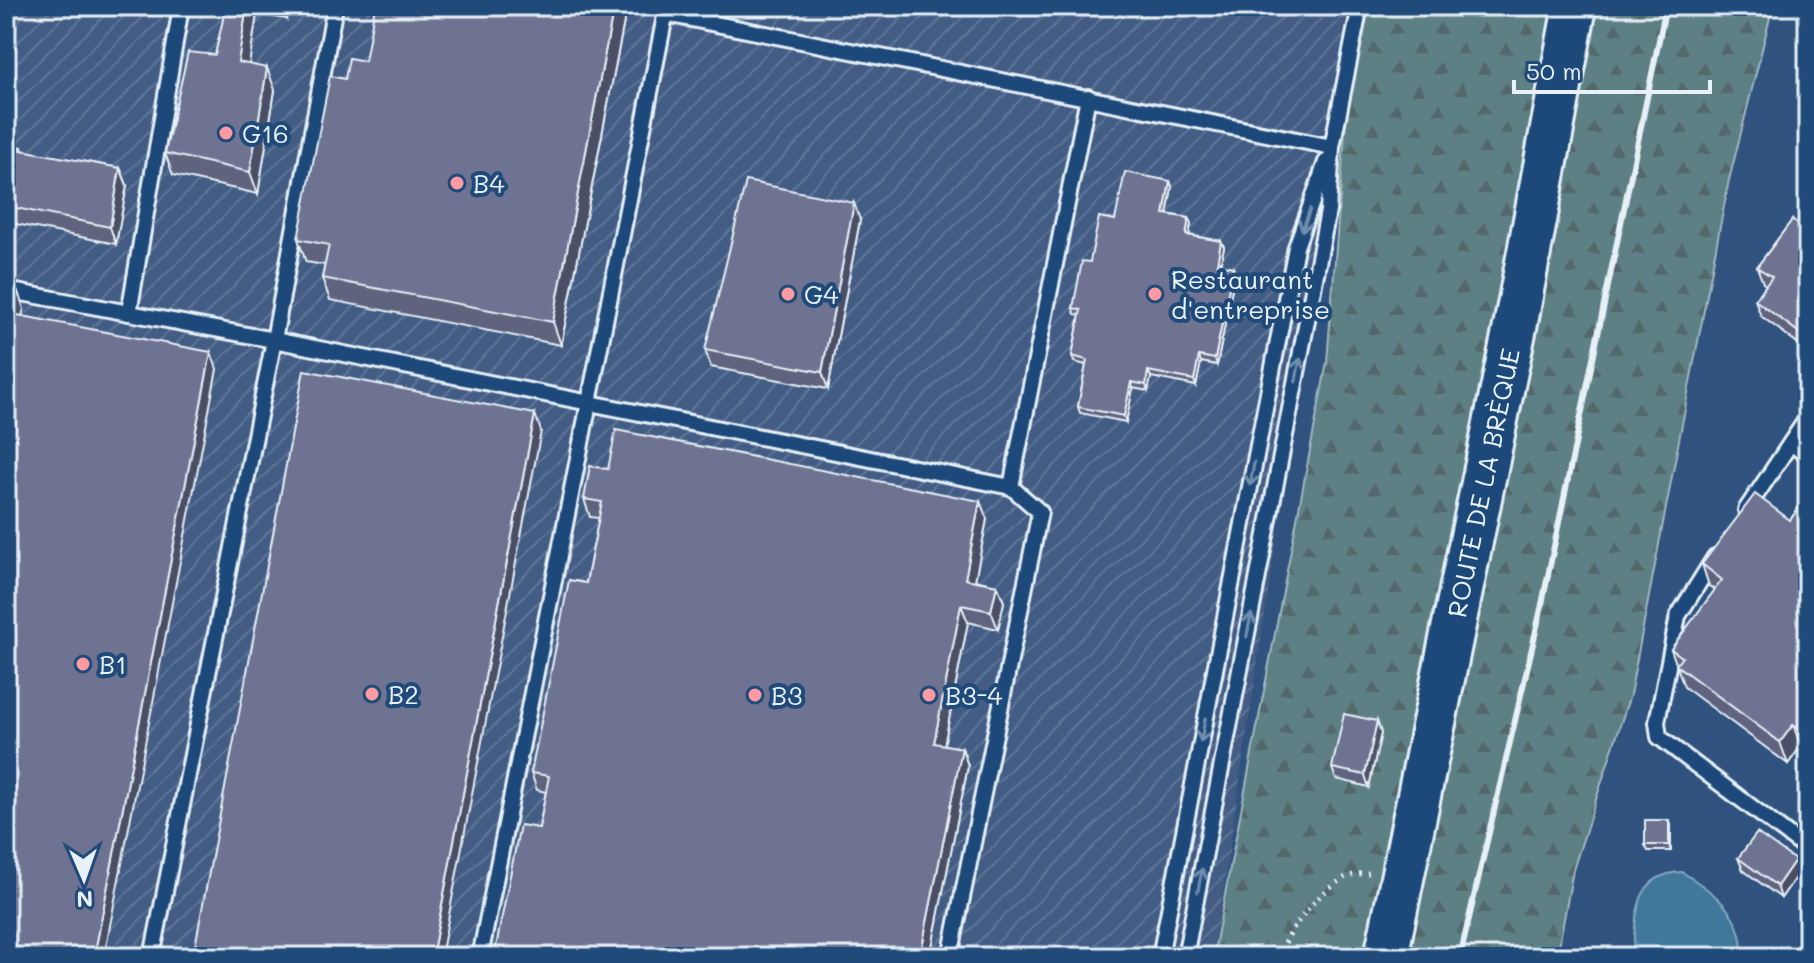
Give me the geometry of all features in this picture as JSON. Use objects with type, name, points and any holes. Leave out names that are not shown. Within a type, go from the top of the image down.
[{"type":"main road","name":"ROUTE DE LA BRÈQUE","points":[[1386,957],[1516,322],[1575,6]]},
{"type":"lane","points":[[152,957],[274,340],[335,6]]},
{"type":"lane","points":[[1185,957],[1328,211],[1332,147],[1360,6]]},
{"type":"lane","points":[[480,957],[666,10],[1332,147]]},
{"type":"lane","points":[[129,313],[180,13]]},
{"type":"lane","points":[[1011,487],[1088,97]]},
{"type":"lane","points":[[1160,957],[1296,247],[1332,147]]},
{"type":"lane","points":[[6,290],[274,340],[1011,487],[1040,512],[950,957]]},
{"type":"lane","points":[[1742,517],[1808,417]]},
{"type":"lane","points":[[1791,443],[1808,456]]},
{"type":"lane","points":[[1725,541],[1678,616],[1657,722],[1659,737],[1808,850]]},
{"type":"path","points":[[1278,957],[1290,932],[1306,911],[1328,891],[1346,877],[1383,871]]},
{"type":"shaded area","points":[[6,6],[1357,6],[1213,957],[6,957]]},
{"type":"shaded area","points":[[1682,872],[1713,894],[1730,912],[1742,948],[1734,957],[1632,957],[1637,913],[1646,889],[1666,875]]},
{"type":"green space","points":[[1359,6],[1773,6],[1729,180],[1630,695],[1573,870],[1557,957],[1213,957],[1327,362],[1353,30]]},
{"type":"building","name":"G16","points":[[226,6],[247,6],[238,62],[267,68],[250,172],[165,153],[188,52],[215,55]]},
{"type":"building","name":"B4","points":[[375,6],[614,6],[553,322],[322,278],[329,245],[298,239],[330,76],[345,79],[349,58],[365,61]]},
{"type":"building","points":[[6,144],[22,147],[21,150],[120,168],[110,227],[6,206]]},
{"type":"building","name":"Restaurant d'entreprise","points":[[1125,172],[1170,181],[1164,214],[1189,218],[1186,235],[1221,241],[1217,264],[1233,267],[1215,359],[1199,356],[1194,380],[1148,371],[1146,385],[1131,382],[1124,416],[1078,407],[1087,360],[1072,356],[1081,310],[1073,308],[1082,261],[1090,262],[1099,217],[1115,220]]},
{"type":"building","name":"G4","points":[[746,181],[854,203],[822,372],[705,350]]},
{"type":"building","points":[[1792,220],[1808,231],[1808,324],[1801,334],[1755,300],[1772,277],[1757,267]]},
{"type":"building","name":"B1","points":[[6,289],[18,292],[12,314],[211,352],[94,957],[6,957]]},
{"type":"building","name":"B2","points":[[304,370],[535,414],[432,957],[193,957]]},
{"type":"building","name":"B3","points":[[616,430],[980,501],[965,579],[997,585],[991,611],[961,605],[934,743],[962,748],[920,957],[494,957],[520,825],[539,828],[549,776],[531,773],[569,580],[586,583],[602,502],[584,499],[590,466],[608,469]]},
{"type":"building","points":[[1755,494],[1790,520],[1808,495],[1808,736],[1793,725],[1780,742],[1676,665],[1682,657],[1671,649],[1722,580],[1702,564]]},
{"type":"building","points":[[1344,714],[1377,721],[1365,775],[1332,768]]},
{"type":"building","points":[[1645,820],[1669,820],[1669,845],[1645,845]]},
{"type":"building","points":[[1757,833],[1795,860],[1777,886],[1738,858]]},
{"type":"railway","points":[[1460,957],[1541,609],[1666,6]]},
{"type":"place","name":"G16","points":[[226,133]]},
{"type":"place","name":"B4","points":[[457,183]]},
{"type":"place","name":"G4","points":[[788,294]]},
{"type":"place","name":"Restaurant d'entreprise","points":[[1155,294]]},
{"type":"place","name":"B1","points":[[83,664]]},
{"type":"place","name":"B2","points":[[372,694]]},
{"type":"place","name":"B3","points":[[755,695]]},
{"type":"place","name":"B3-4","points":[[929,695]]}]
